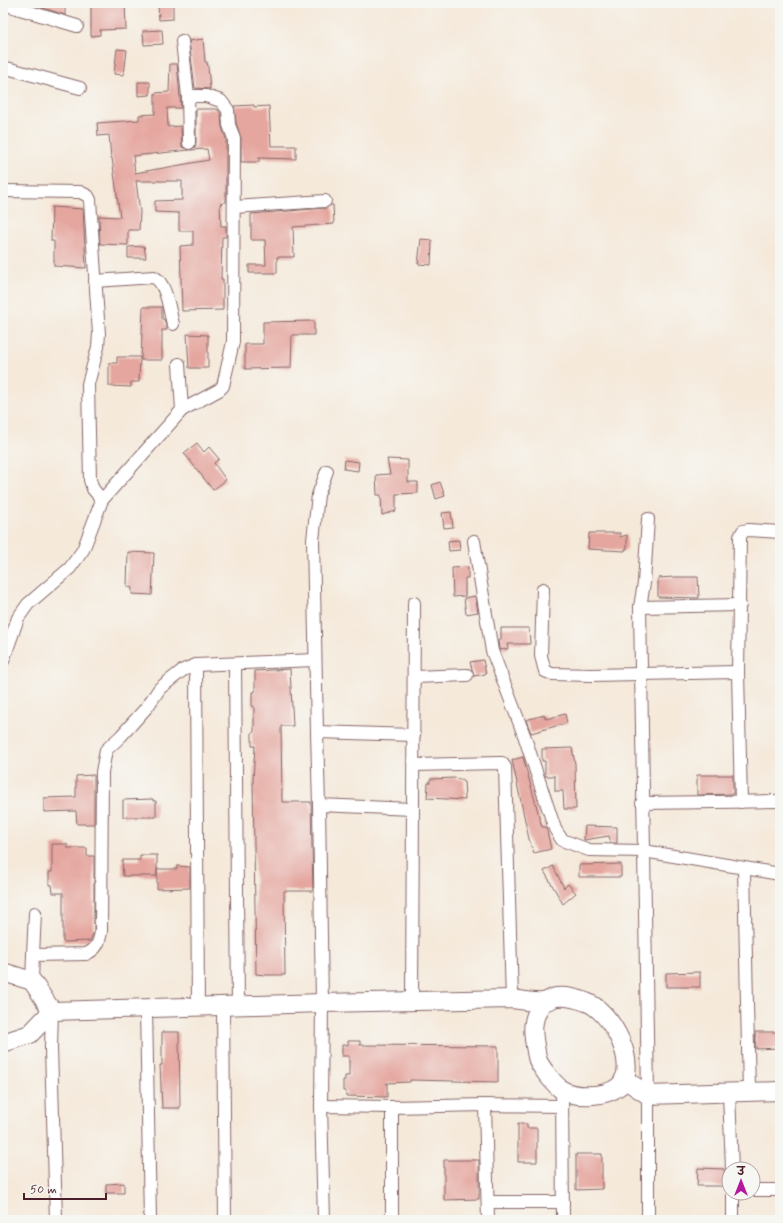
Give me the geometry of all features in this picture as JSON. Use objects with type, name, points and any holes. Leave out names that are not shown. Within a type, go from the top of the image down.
[{"type":"street","points":[[3,4],[77,26]]},
{"type":"street","points":[[182,41],[188,96],[189,142]]},
{"type":"street","points":[[3,67],[80,88]]},
{"type":"street","points":[[3,661],[18,618],[28,604],[70,568],[83,550],[102,500],[182,410],[219,390],[225,380],[233,342],[234,138],[229,125],[228,110],[222,101],[217,98],[188,96]]},
{"type":"street","points":[[3,191],[80,192],[88,196],[90,200],[94,281],[99,334],[97,353],[88,384],[90,480],[93,489],[102,500]]},
{"type":"street","points":[[234,207],[325,201]]},
{"type":"street","points":[[94,281],[154,277],[158,279],[162,284],[173,324]]},
{"type":"street","points":[[179,364],[182,410]]},
{"type":"street","points":[[324,1220],[321,1106],[322,1003],[319,805],[313,540],[318,495],[327,471]]},
{"type":"street","points":[[648,519],[644,582],[640,607],[642,803],[648,1095],[648,1220]]},
{"type":"street","points":[[741,802],[738,672],[742,533],[748,530],[780,532]]},
{"type":"street","points":[[474,541],[492,651],[524,735],[555,829],[562,840],[589,850],[644,851],[780,874]]},
{"type":"street","points":[[543,589],[541,656],[544,671],[552,674],[591,675],[738,672]]},
{"type":"street","points":[[412,1002],[414,603]]},
{"type":"street","points":[[640,607],[740,605]]},
{"type":"street","points":[[33,955],[86,954],[93,951],[99,944],[101,932],[102,772],[106,750],[121,736],[164,684],[183,670],[196,665],[316,660]]},
{"type":"street","points":[[225,1220],[235,664]]},
{"type":"street","points":[[196,665],[198,1007]]},
{"type":"street","points":[[414,677],[467,675]]},
{"type":"street","points":[[317,732],[414,735]]},
{"type":"street","points":[[414,765],[502,763],[505,768],[512,999]]},
{"type":"street","points":[[642,803],[780,801]]},
{"type":"street","points":[[319,805],[412,809]]},
{"type":"street","points":[[744,868],[749,1092]]},
{"type":"street","points":[[35,913],[32,981],[52,1011],[51,1048],[56,1220]]},
{"type":"street","points":[[3,972],[32,981]]},
{"type":"street","points":[[3,1043],[30,1034],[52,1011],[512,999],[543,1002],[557,997],[572,998],[588,1002],[601,1010],[611,1021],[620,1037],[626,1067],[624,1079],[618,1087],[601,1094],[588,1096],[485,1105],[392,1107],[321,1106]]},
{"type":"street","points":[[543,1002],[535,1012],[533,1034],[538,1060],[562,1098],[563,1220]]},
{"type":"street","points":[[146,1009],[150,1220]]},
{"type":"street","points":[[624,1079],[648,1095],[780,1091]]},
{"type":"street","points":[[729,1093],[732,1161]]},
{"type":"street","points":[[485,1105],[488,1220]]},
{"type":"street","points":[[392,1107],[392,1220]]},
{"type":"street","points":[[761,1190],[780,1190]]},
{"type":"street","points":[[733,1201],[733,1220]]},
{"type":"street","points":[[488,1202],[563,1202]]},
{"type":"building","points":[[41,3],[65,3],[65,15],[40,7]]},
{"type":"building","points":[[91,3],[125,3],[126,29],[100,30],[100,35],[91,36]]},
{"type":"building","points":[[173,4],[173,19],[159,20],[158,5]]},
{"type":"building","points":[[162,30],[163,44],[144,45],[143,31]]},
{"type":"building","points":[[203,39],[205,62],[207,62],[208,67],[210,89],[195,88],[189,41]]},
{"type":"building","points":[[117,49],[127,50],[124,75],[114,74]]},
{"type":"building","points":[[170,64],[177,64],[181,108],[167,108],[168,127],[181,126],[182,147],[189,150],[133,156],[135,173],[209,160],[207,149],[190,150],[195,147],[196,143],[196,109],[217,109],[221,114],[222,127],[226,139],[226,202],[220,204],[221,226],[226,226],[226,237],[222,237],[221,279],[223,279],[223,310],[182,311],[180,246],[193,245],[193,231],[179,231],[179,213],[155,212],[155,201],[182,200],[182,181],[136,181],[140,212],[139,230],[128,230],[128,245],[100,244],[99,216],[120,217],[109,135],[98,136],[97,123],[139,120],[139,115],[155,114],[155,93],[169,92]]},
{"type":"building","points":[[138,82],[150,82],[150,95],[138,96]]},
{"type":"building","points":[[254,105],[254,107],[269,106],[271,146],[296,146],[296,159],[259,158],[259,162],[241,162],[241,138],[236,123],[234,106]]},
{"type":"building","points":[[333,205],[334,224],[293,227],[294,257],[277,257],[277,273],[249,273],[249,265],[266,265],[265,240],[251,240],[251,214],[325,208]]},
{"type":"building","points":[[52,207],[83,209],[86,268],[54,266],[54,241],[51,241]]},
{"type":"building","points":[[421,239],[432,240],[431,265],[418,264]]},
{"type":"building","points":[[144,246],[146,258],[128,258],[128,247]]},
{"type":"building","points":[[143,307],[162,307],[162,319],[164,319],[167,330],[162,330],[162,360],[141,360]]},
{"type":"building","points":[[314,321],[314,335],[292,335],[291,368],[245,369],[245,344],[263,344],[263,322]]},
{"type":"building","points":[[187,334],[208,335],[208,368],[189,368]]},
{"type":"building","points":[[117,357],[140,357],[139,382],[131,382],[131,387],[109,386],[109,363],[117,363]]},
{"type":"building","points":[[197,443],[204,452],[209,447],[219,459],[214,463],[226,480],[213,490],[184,453]]},
{"type":"building","points":[[387,459],[408,460],[408,482],[418,482],[418,493],[396,494],[396,511],[382,515],[381,495],[377,495],[376,475],[390,474]]},
{"type":"building","points":[[345,460],[359,462],[358,471],[344,469]]},
{"type":"building","points":[[440,482],[445,496],[436,499],[432,485]]},
{"type":"building","points":[[451,512],[453,527],[444,528],[442,513]]},
{"type":"building","points":[[589,533],[620,533],[620,537],[627,535],[627,549],[625,549],[625,551],[588,549]]},
{"type":"building","points":[[459,540],[460,550],[449,551],[448,541]]},
{"type":"building","points":[[128,552],[154,553],[152,595],[132,594],[132,588],[127,587]]},
{"type":"building","points":[[468,567],[468,578],[465,578],[465,596],[453,597],[452,568]]},
{"type":"building","points":[[698,577],[699,598],[658,597],[658,578]]},
{"type":"building","points":[[475,596],[478,612],[466,614],[464,598]]},
{"type":"building","points":[[501,628],[529,628],[530,644],[507,644],[508,649],[499,650],[498,640],[501,640]]},
{"type":"building","points":[[483,660],[486,674],[474,676],[470,662]]},
{"type":"building","points":[[290,669],[293,726],[281,726],[282,802],[311,802],[313,891],[284,891],[285,975],[266,975],[256,974],[253,780],[255,746],[252,746],[252,732],[254,732],[254,706],[252,707],[252,692],[255,692],[255,671]]},
{"type":"building","points":[[565,714],[567,723],[531,733],[526,720],[544,715],[546,719]]},
{"type":"building","points":[[572,748],[575,764],[576,809],[564,809],[563,791],[555,791],[555,776],[545,776],[545,761],[542,761],[542,749]]},
{"type":"building","points":[[523,757],[542,827],[546,827],[551,849],[534,853],[529,839],[512,760]]},
{"type":"building","points":[[94,775],[94,824],[77,824],[76,811],[44,812],[44,798],[76,797],[76,776]]},
{"type":"building","points":[[697,775],[733,775],[733,794],[697,795]]},
{"type":"building","points":[[455,778],[464,780],[465,800],[427,798],[428,783],[430,783],[430,779]]},
{"type":"building","points":[[153,799],[153,801],[156,801],[156,817],[123,817],[123,800]]},
{"type":"building","points":[[585,826],[617,827],[617,843],[611,843],[609,836],[584,840]]},
{"type":"building","points":[[52,844],[67,844],[67,848],[87,848],[87,856],[94,856],[94,931],[90,941],[63,942],[63,893],[53,893],[52,885],[49,885],[49,872],[52,872]]},
{"type":"building","points":[[140,855],[157,855],[157,876],[123,876],[122,860],[140,860]]},
{"type":"building","points":[[621,864],[621,877],[579,877],[579,865]]},
{"type":"building","points":[[177,866],[190,867],[190,888],[157,889],[157,869],[177,869]]},
{"type":"building","points":[[553,866],[564,888],[568,884],[576,893],[563,904],[544,871]]},
{"type":"building","points":[[700,972],[700,987],[666,987],[666,973]]},
{"type":"building","points":[[162,1032],[179,1032],[180,1108],[162,1108],[160,1065],[162,1065]]},
{"type":"building","points":[[755,1032],[780,1032],[780,1048],[756,1049]]},
{"type":"building","points":[[348,1041],[360,1041],[360,1045],[498,1046],[498,1082],[410,1080],[410,1082],[387,1083],[387,1097],[346,1096],[346,1091],[343,1091],[343,1080],[345,1080],[345,1076],[349,1076],[349,1056],[342,1056],[342,1045],[348,1045]]},
{"type":"building","points":[[518,1124],[527,1124],[527,1128],[537,1128],[537,1162],[518,1162]]},
{"type":"building","points":[[576,1154],[602,1154],[602,1189],[576,1190]]},
{"type":"building","points":[[444,1160],[479,1160],[479,1199],[444,1200]]},
{"type":"building","points":[[698,1168],[721,1169],[721,1186],[697,1186]]},
{"type":"building","points":[[124,1183],[124,1193],[106,1193],[106,1184]]}]
